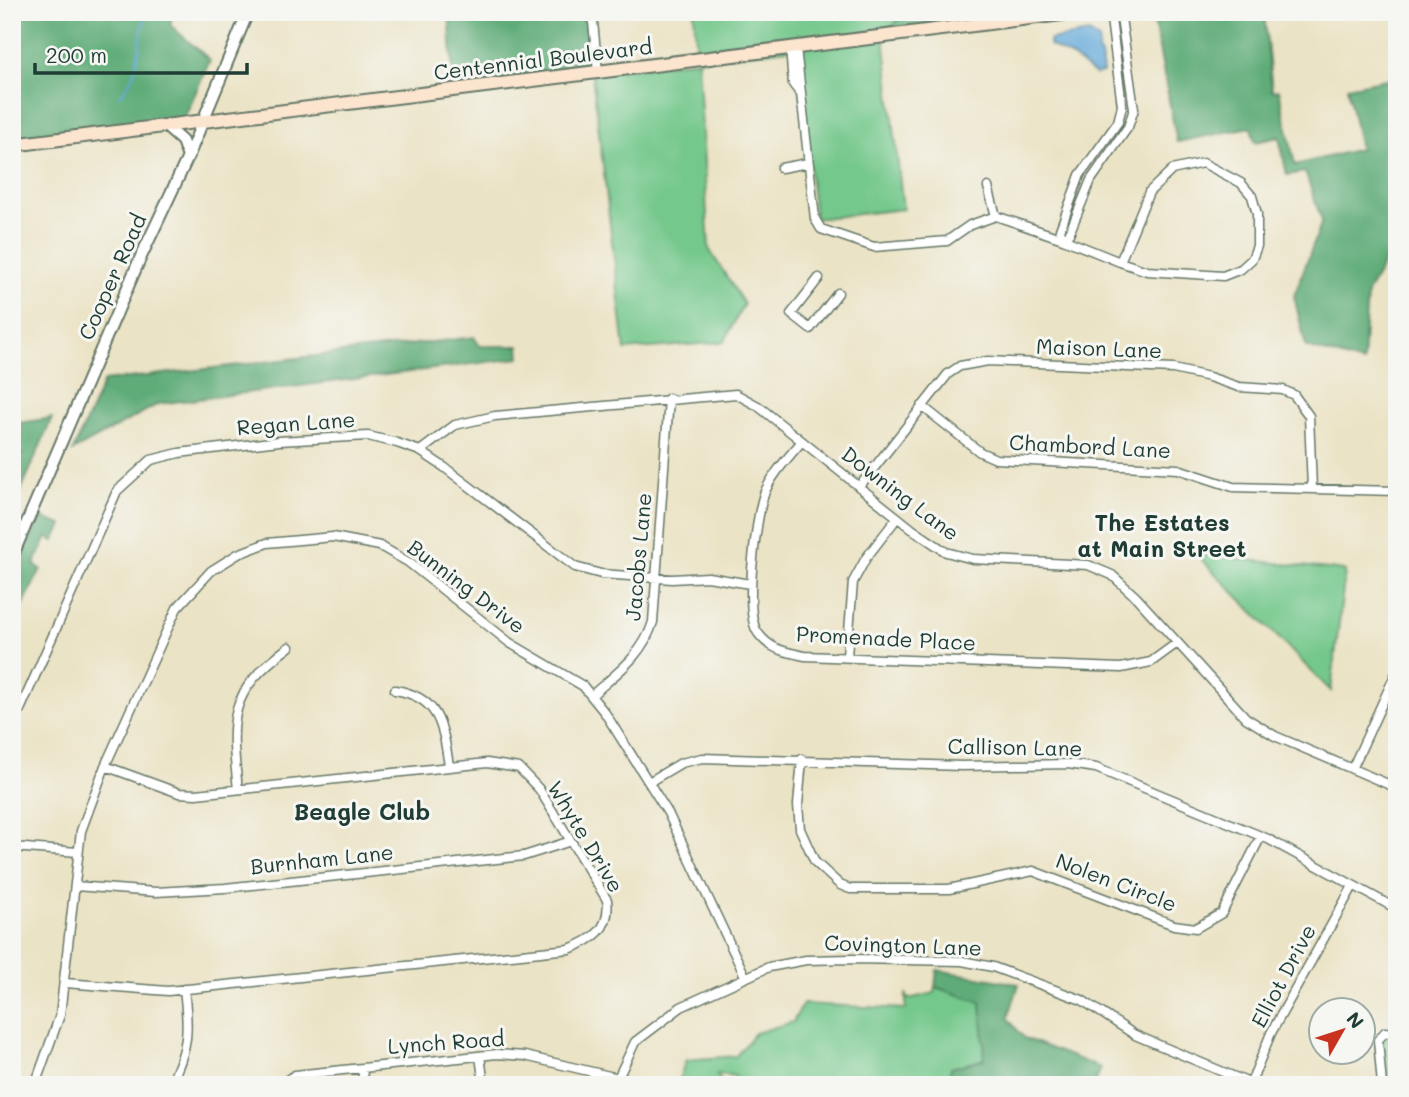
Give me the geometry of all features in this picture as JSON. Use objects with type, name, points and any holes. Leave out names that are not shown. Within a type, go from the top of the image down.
[{"type":"main road","name":"Centennial Boulevard","points":[[12,145],[1078,12]]},
{"type":"street","name":"Cooper Road","points":[[12,557],[139,261],[188,157],[248,12]]},
{"type":"street","points":[[592,12],[598,72]]},
{"type":"street","points":[[1063,239],[1060,230],[1080,175],[1118,122],[1122,106],[1111,19],[1116,12]]},
{"type":"street","points":[[793,48],[793,84],[801,95],[815,219],[821,229],[874,247],[947,242],[970,225],[996,216],[1120,261],[1171,275],[1223,276],[1241,269],[1252,259],[1257,246],[1257,214],[1252,196],[1241,183],[1203,163],[1172,170],[1149,191],[1120,261]]},
{"type":"street","points":[[165,126],[182,141],[188,157]]},
{"type":"street","points":[[781,168],[808,163]]},
{"type":"street","points":[[988,187],[996,216]]},
{"type":"street","points":[[819,278],[791,314],[810,329],[838,293]]},
{"type":"street","name":"Maison Lane","points":[[859,487],[948,374],[974,362],[1173,369],[1239,387],[1283,390],[1294,396],[1309,416],[1312,488]]},
{"type":"street","name":"Downing Lane","points":[[420,451],[464,422],[669,398],[736,394],[758,407],[897,518],[957,557],[1088,565],[1100,569],[1123,583],[1246,718],[1275,736],[1397,788]]},
{"type":"street","name":"Jacobs Lane","points":[[592,695],[632,660],[648,637],[656,578],[669,398]]},
{"type":"street","name":"Chambord Lane","points":[[922,406],[980,452],[996,459],[1178,468],[1233,487],[1397,491]]},
{"type":"street","name":"Regan Lane","points":[[12,729],[117,491],[152,460],[179,453],[279,441],[368,436],[420,451],[575,567],[601,574],[656,578],[708,577],[751,584]]},
{"type":"street","name":"Promenade Place","points":[[802,441],[765,494],[751,584],[752,622],[757,632],[773,648],[805,656],[1121,668],[1141,666],[1177,643]]},
{"type":"street","points":[[847,656],[853,582],[866,558],[897,518]]},
{"type":"street","points":[[12,524],[25,529]]},
{"type":"street","name":"Bunning Drive","points":[[35,1085],[60,1015],[78,852],[89,803],[177,608],[211,571],[238,554],[267,543],[333,537],[380,546],[408,562],[510,643],[574,680],[592,695],[649,782],[709,895],[745,976]]},
{"type":"street","points":[[238,789],[233,728],[240,700],[255,674],[289,647]]},
{"type":"street","points":[[1352,769],[1396,676]]},
{"type":"street","points":[[395,690],[419,697],[434,711],[444,733],[449,766]]},
{"type":"street","name":"Callison Lane","points":[[649,782],[681,764],[702,758],[962,766],[1068,764],[1096,768],[1261,836],[1397,909]]},
{"type":"street","name":"Nolen Circle","points":[[802,759],[798,817],[805,842],[816,862],[831,880],[850,889],[949,889],[1034,871],[1174,925],[1196,928],[1211,922],[1222,913],[1261,836]]},
{"type":"street","name":"Whyte Drive","points":[[65,983],[184,989],[569,949],[589,942],[605,923],[607,900],[539,789],[519,768],[501,763],[449,766],[179,793],[105,766]]},
{"type":"street","name":"Burnham Lane","points":[[75,886],[156,892],[214,889],[524,856],[571,841]]},
{"type":"street","points":[[12,847],[78,852]]},
{"type":"street","name":"Elliot Drive","points":[[1252,1084],[1271,1033],[1353,886]]},
{"type":"street","name":"Covington Lane","points":[[618,1081],[629,1051],[644,1033],[681,1007],[745,976],[769,967],[806,960],[974,963],[1027,978],[1082,1000],[1135,1035],[1252,1084]]},
{"type":"street","points":[[170,1085],[187,1046],[189,1029],[184,989]]},
{"type":"street","points":[[1382,1085],[1378,1040],[1385,1032],[1397,1034]]},
{"type":"street","points":[[480,1056],[484,1085]]},
{"type":"street","name":"Lynch Road","points":[[279,1085],[295,1075],[480,1056],[525,1056],[618,1081]]},
{"type":"street","points":[[362,1068],[364,1085]]},
{"type":"green space","points":[[12,12],[173,12],[170,25],[210,60],[182,123],[12,145]]},
{"type":"green space","points":[[449,12],[586,12],[592,73],[454,90]]},
{"type":"green space","points":[[694,12],[905,12],[884,37],[903,209],[815,219],[796,48],[698,60],[709,249],[744,304],[724,342],[625,350],[592,73],[697,60]]},
{"type":"green space","points":[[905,12],[995,12],[994,23],[884,37]]},
{"type":"green space","points":[[1152,12],[1264,12],[1272,91],[1279,90],[1295,165],[1360,149],[1347,87],[1397,77],[1397,239],[1367,293],[1363,363],[1306,347],[1294,296],[1322,221],[1305,172],[1287,175],[1279,137],[1255,142],[1251,127],[1177,142]]},
{"type":"green space","points":[[474,337],[480,346],[519,346],[520,358],[158,404],[73,451],[104,381]]},
{"type":"green space","points":[[52,418],[14,507],[12,491],[22,454],[12,454],[12,424]]},
{"type":"green space","points":[[40,517],[62,525],[54,541],[47,537],[34,565],[41,569],[12,627],[12,579]]},
{"type":"green space","points":[[1196,554],[1345,571],[1331,691]]},
{"type":"green space","points":[[937,970],[1019,984],[1008,1018],[1024,1038],[1101,1068],[1094,1085],[948,1085],[951,1068],[985,1059],[981,1002],[935,987]]},
{"type":"green space","points":[[935,987],[981,1001],[985,1059],[951,1068],[948,1085],[740,1085],[734,1076],[717,1074],[723,1085],[677,1085],[686,1060],[736,1056],[755,1033],[793,1022],[803,1004],[906,1009],[906,993],[908,999],[935,993]]},
{"type":"green space","points":[[1397,1034],[1397,1085],[1382,1085],[1379,1037]]},
{"type":"water","points":[[1089,33],[1099,40],[1098,52],[1101,55],[1103,73],[1095,75],[1074,58],[1049,45],[1049,40]]},
{"type":"waterway","points":[[120,96],[136,65],[146,12]]},
{"type":"district","name":"The Estates at Main Street","points":[[1162,536]]},
{"type":"district","name":"Beagle Club","points":[[362,812]]}]
